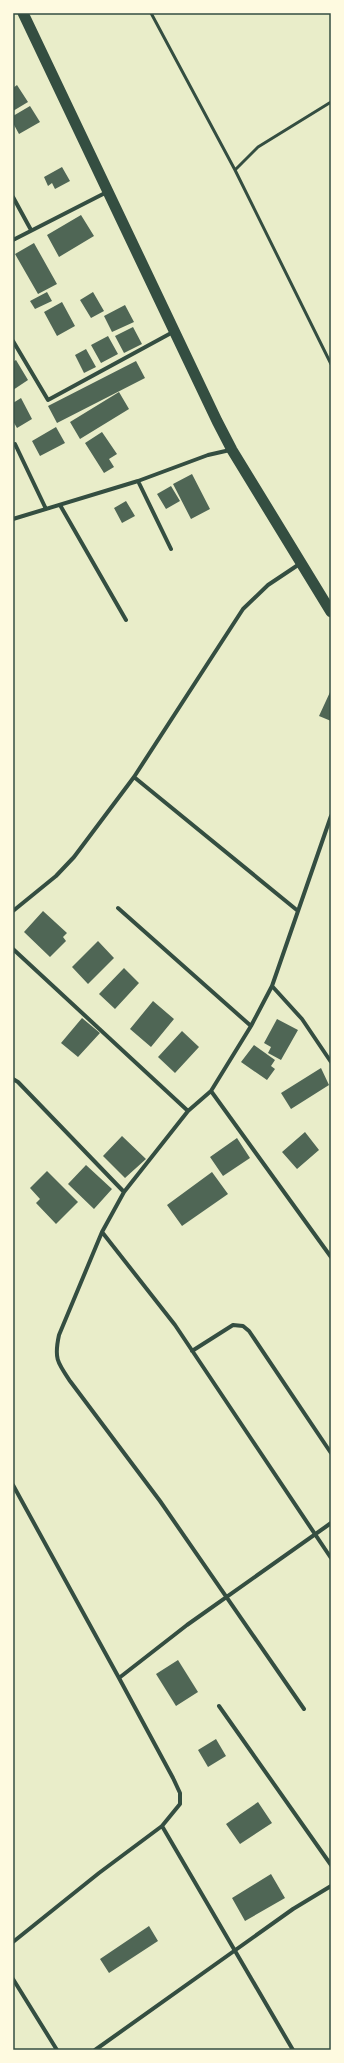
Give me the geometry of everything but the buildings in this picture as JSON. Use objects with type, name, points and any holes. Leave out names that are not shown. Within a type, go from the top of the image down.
[{"type":"highway","points":[[23,13],[109,191],[173,332],[232,450],[331,612]]},
{"type":"street","points":[[13,240],[109,191]]},
{"type":"street","points":[[13,197],[31,230]]},
{"type":"street","points":[[13,341],[48,400],[173,332]]},
{"type":"street","points":[[15,444],[46,509]]},
{"type":"street","points":[[14,519],[138,481],[208,455],[232,450]]},
{"type":"street","points":[[138,481],[171,549]]},
{"type":"street","points":[[60,505],[126,620]]},
{"type":"street","points":[[13,911],[56,876],[74,857],[134,777],[243,609],[268,585],[302,563]]},
{"type":"street","points":[[134,777],[298,911]]},
{"type":"street","points":[[304,1709],[160,1501],[60,1366],[55,1352],[59,1335],[102,1232],[124,1192],[188,1111],[211,1091],[251,1026],[272,986],[331,816]]},
{"type":"street","points":[[118,908],[251,1026]]},
{"type":"street","points":[[13,949],[188,1111]]},
{"type":"street","points":[[272,986],[302,1019],[331,1062]]},
{"type":"street","points":[[13,1079],[18,1082],[124,1192]]},
{"type":"street","points":[[211,1091],[331,1257]]},
{"type":"street","points":[[102,1232],[175,1325],[331,1558]]},
{"type":"street","points":[[192,1351],[233,1325],[243,1326],[249,1331],[331,1453]]},
{"type":"street","points":[[13,1485],[180,1793],[180,1804],[162,1826],[99,1873],[13,1942]]},
{"type":"street","points":[[119,1678],[186,1625],[227,1598],[315,1533],[331,1523]]},
{"type":"street","points":[[219,1706],[331,1865]]},
{"type":"street","points":[[162,1826],[214,1918],[235,1950],[293,2050]]},
{"type":"street","points":[[95,2050],[293,1909],[331,1886]]},
{"type":"street","points":[[13,1979],[57,2050]]},
{"type":"lane","points":[[151,13],[235,170],[331,364]]},
{"type":"lane","points":[[235,170],[258,147],[331,102]]}]
